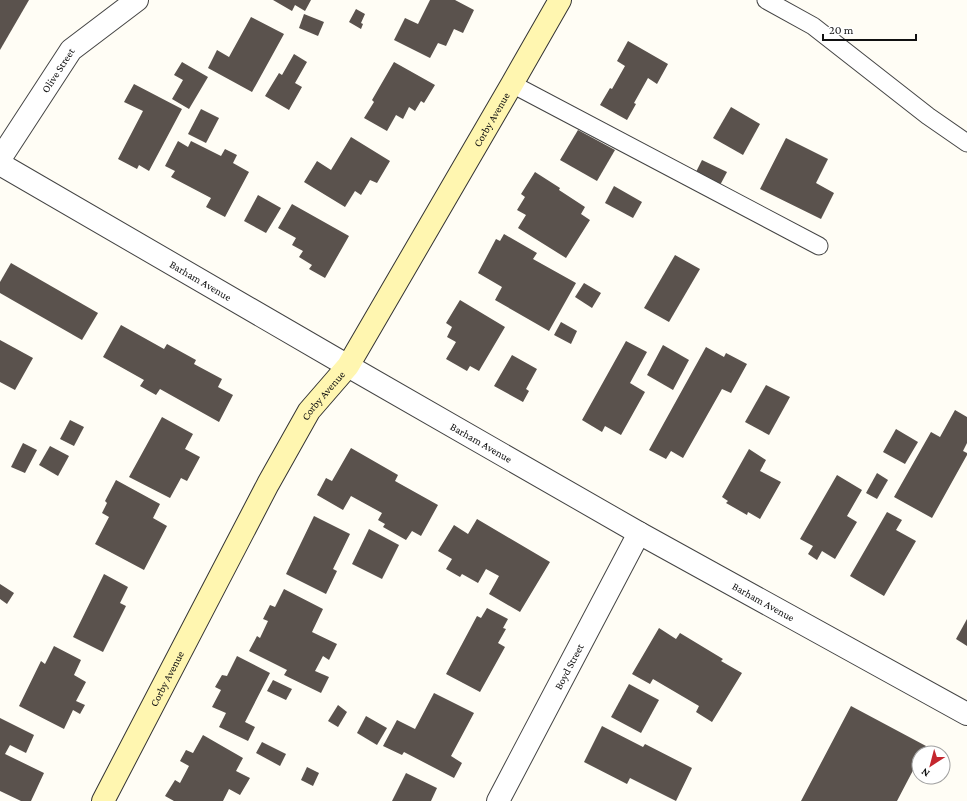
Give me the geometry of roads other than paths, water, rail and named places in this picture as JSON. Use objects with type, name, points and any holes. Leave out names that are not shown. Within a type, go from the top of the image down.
[{"type":"street","name":"Olive Street","points":[[0,159],[71,50],[137,0]]},
{"type":"street","name":"Corby Avenue","points":[[103,801],[268,484],[301,424],[309,411],[348,366],[560,0]]},
{"type":"street","name":"Barham Avenue","points":[[0,164],[348,366],[639,532],[967,714]]},
{"type":"street","name":"Boyd Street","points":[[498,801],[639,532]]},
{"type":"lane","points":[[766,0],[813,26],[928,116],[967,142]]},
{"type":"lane","points":[[512,84],[819,246]]}]
